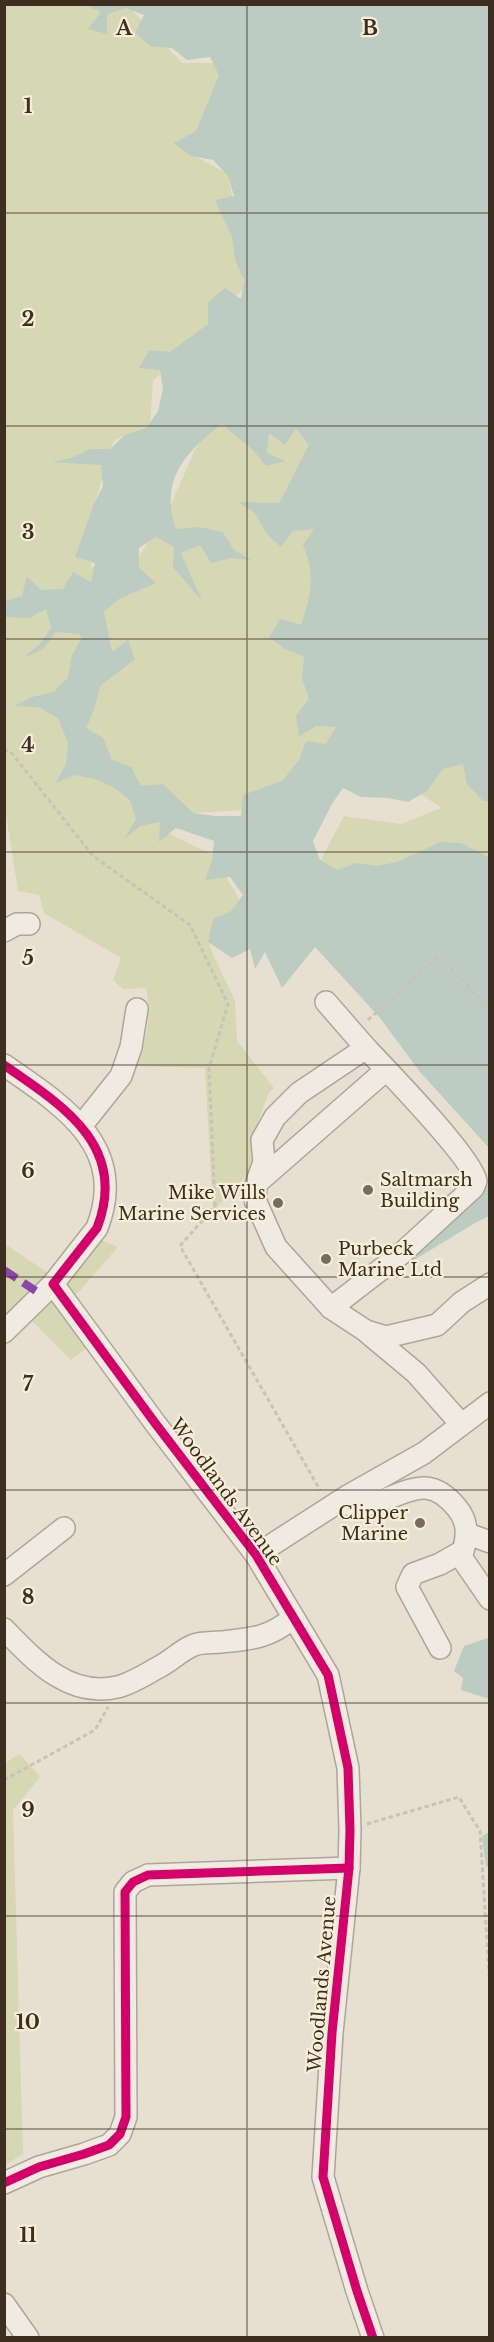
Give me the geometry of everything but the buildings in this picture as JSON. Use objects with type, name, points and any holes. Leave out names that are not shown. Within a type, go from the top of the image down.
[{"type":"street","points":[[4,931],[17,924],[29,924]]},
{"type":"street","points":[[326,1002],[473,1170],[476,1181],[473,1188],[400,1254],[331,1308]]},
{"type":"street","points":[[82,1125],[121,1076],[131,1047],[137,1009]]},
{"type":"street","points":[[366,1048],[299,1093],[275,1117],[261,1140],[264,1162],[256,1184],[255,1200],[276,1247],[331,1308],[366,1331],[417,1373],[461,1424]]},
{"type":"street","points":[[4,1065],[62,1105],[82,1125],[101,1158],[104,1181],[101,1218],[97,1228],[53,1284],[4,1332]]},
{"type":"street","points":[[256,1184],[386,1070]]},
{"type":"street","name":"Woodlands Avenue","points":[[53,1284],[256,1555],[328,1675],[348,1768],[350,1868],[332,2033],[323,2177],[372,2337]]},
{"type":"street","points":[[366,1331],[386,1337],[437,1325],[462,1302],[489,1284]]},
{"type":"street","points":[[256,1555],[334,1505],[424,1453],[489,1403]]},
{"type":"street","points":[[334,1505],[363,1505],[413,1488],[429,1487],[447,1496],[461,1513],[468,1534],[464,1551],[440,1564],[413,1574],[407,1587],[440,1648]]},
{"type":"street","points":[[4,1575],[64,1528]]},
{"type":"street","points":[[468,1534],[489,1542]]},
{"type":"street","points":[[459,1554],[489,1599]]},
{"type":"street","points":[[9,1642],[59,1678],[82,1687],[99,1689],[119,1687],[161,1666],[196,1644],[248,1640],[276,1632],[293,1618]]},
{"type":"street","points":[[4,2183],[39,2167],[110,2145],[123,2127],[126,2117],[125,1892],[133,1882],[148,1875],[350,1868]]},
{"type":"street","points":[[4,2304],[28,2337]]},
{"type":"path","points":[[4,750],[10,751],[93,856],[190,925],[228,1004],[209,1068],[214,1206],[180,1246],[334,1505]]},
{"type":"path","points":[[376,1012],[439,956],[489,1009]]},
{"type":"path","points":[[4,1780],[95,1731],[119,1687]]},
{"type":"path","points":[[350,1830],[459,1797],[480,1831],[489,1987]]},
{"type":"green space","points":[[5,5],[124,5],[130,8],[182,63],[223,63],[234,122],[189,153],[228,174],[238,228],[244,288],[153,381],[150,425],[114,440],[95,503],[91,567],[133,565],[165,518],[194,452],[237,379],[489,357],[489,867],[348,888],[317,867],[344,816],[401,824],[441,808],[404,782],[339,745],[243,810],[179,814],[165,832],[214,855],[248,915],[208,938],[212,952],[235,1001],[237,1041],[274,1088],[269,1092],[251,1141],[252,1154],[259,1162],[213,1211],[205,1068],[135,1066],[147,1028],[146,988],[123,989],[113,980],[121,958],[44,913],[39,895],[18,891],[5,808]]},
{"type":"green space","points":[[91,1235],[118,1247],[68,1304],[95,1342],[71,1360],[24,1313],[5,1332],[5,1244],[57,1279]]},
{"type":"green space","points":[[20,1754],[40,1777],[13,1810],[23,2154],[5,2165],[4,1763]]},
{"type":"shaded area","points":[[86,5],[489,5],[489,801],[483,801],[467,784],[463,764],[443,769],[427,791],[408,802],[388,798],[361,797],[343,788],[313,841],[320,860],[338,870],[356,863],[377,866],[397,862],[441,842],[461,843],[489,857],[489,1148],[420,1072],[380,1018],[315,947],[282,988],[265,952],[255,969],[250,949],[232,958],[208,942],[213,919],[231,911],[243,895],[230,877],[205,880],[212,861],[214,841],[176,828],[159,842],[160,822],[140,826],[124,839],[136,819],[130,800],[113,787],[95,779],[74,775],[56,783],[66,764],[68,743],[58,718],[38,707],[14,706],[32,697],[54,692],[68,677],[72,655],[82,638],[79,634],[56,632],[43,649],[23,658],[40,644],[51,628],[46,609],[29,618],[5,617],[5,601],[22,596],[27,576],[41,590],[63,589],[73,572],[91,582],[95,563],[75,557],[93,506],[103,486],[101,465],[52,462],[71,458],[90,449],[110,449],[125,435],[147,427],[158,411],[163,389],[160,370],[139,368],[149,350],[170,352],[208,324],[208,302],[225,288],[241,299],[244,280],[235,260],[232,237],[215,200],[234,196],[228,176],[213,160],[191,156],[174,143],[196,131],[219,75],[210,57],[187,60],[172,48],[150,46],[135,33],[144,15],[126,8],[107,14],[107,34],[88,29],[101,12]],"holes":[[[222,424],[253,450],[266,466],[285,461],[267,453],[269,433],[285,445],[296,428],[309,445],[279,503],[238,502],[255,513],[266,533],[281,547],[293,531],[314,529],[303,545],[310,566],[311,585],[301,625],[280,619],[269,637],[285,649],[304,656],[302,678],[309,699],[296,715],[299,737],[316,726],[336,727],[326,744],[306,741],[299,760],[282,781],[243,795],[241,816],[215,816],[193,813],[163,784],[141,786],[131,767],[112,760],[103,738],[86,728],[95,707],[100,686],[135,659],[128,640],[112,652],[104,612],[119,599],[156,583],[139,568],[139,548],[156,537],[174,547],[173,567],[202,601],[181,553],[200,545],[211,563],[231,558],[251,560],[233,549],[223,532],[199,527],[176,529],[171,496],[173,482],[187,457],[197,445]]]},
{"type":"shaded area","points":[[489,1184],[489,1216],[414,1260],[403,1241]]},
{"type":"shaded area","points":[[490,1639],[489,1699],[461,1690],[463,1678],[454,1671],[464,1646]]},
{"type":"shaded area","points":[[489,1832],[489,1866],[486,1867],[482,1836]]},
{"type":"marked path","points":[[4,1270],[42,1295]]},
{"type":"cycle path","points":[[4,1065],[48,1096],[84,1131],[97,1151],[104,1174],[105,1199],[97,1228],[53,1284],[256,1555],[328,1675],[348,1768],[350,1830],[349,1868],[332,2033],[323,2177],[373,2338]]},
{"type":"cycle path","points":[[4,2183],[39,2167],[109,2145],[120,2134],[126,2117],[125,1892],[133,1882],[148,1875],[349,1868]]},
{"type":"place","name":"Saltmarsh Building","points":[[368,1190]]},
{"type":"place","name":"Mike Wills Marine Services","points":[[278,1203]]},
{"type":"place","name":"Purbeck Marine Ltd","points":[[326,1259]]},
{"type":"place","name":"Clipper Marine","points":[[420,1523]]}]
